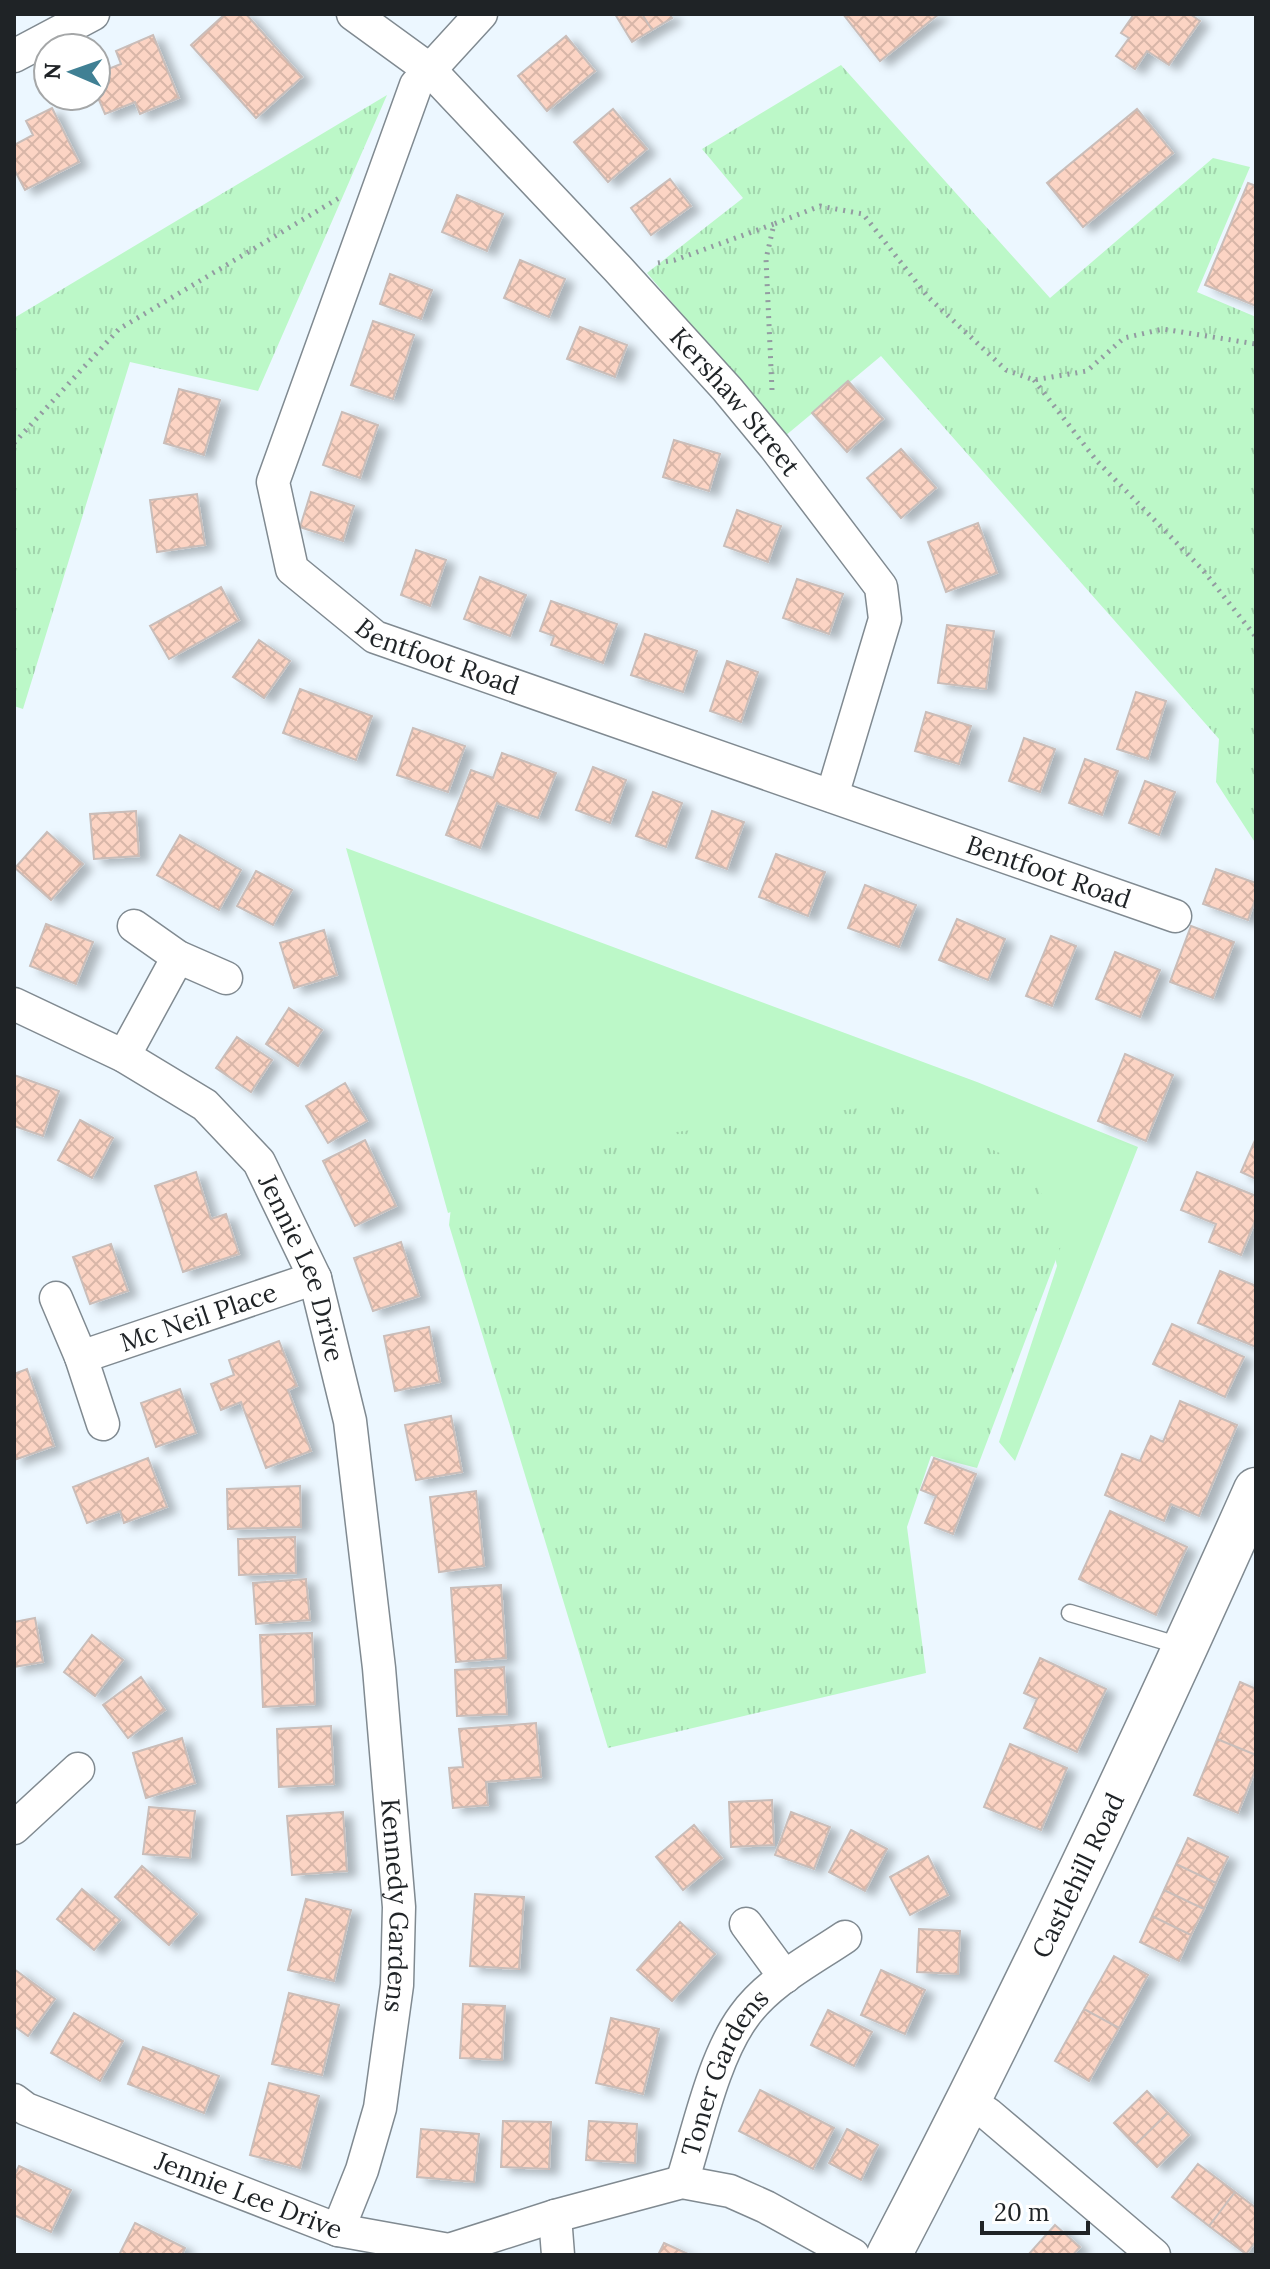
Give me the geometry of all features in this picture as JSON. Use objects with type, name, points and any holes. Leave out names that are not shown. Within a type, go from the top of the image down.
[{"type":"main road","name":"Castlehill Road","points":[[889,2255],[969,2102],[1186,1648],[1256,1490]]},
{"type":"street","points":[[14,56],[93,14]]},
{"type":"street","name":"Kershaw Street","points":[[353,14],[430,70],[618,269],[775,447],[881,587],[885,619],[832,796]]},
{"type":"street","name":"Bentfoot Road","points":[[481,14],[416,85],[273,482],[292,569],[375,637],[1175,916]]},
{"type":"street","points":[[134,926],[178,957],[226,978]]},
{"type":"street","points":[[124,1056],[178,957]]},
{"type":"street","name":"Jennie Lee Drive","points":[[14,1004],[124,1056],[205,1105],[259,1162],[315,1278],[350,1421],[379,1668]]},
{"type":"street","name":"Mc Neil Place","points":[[81,1357],[315,1278]]},
{"type":"street","points":[[56,1298],[81,1357],[103,1424]]},
{"type":"street","name":"Kennedy Gardens","points":[[338,2230],[362,2170],[380,2108],[397,1985],[399,1907],[379,1668]]},
{"type":"street","points":[[14,1828],[78,1769]]},
{"type":"street","name":"Toner Gardens","points":[[746,1924],[785,1977]]},
{"type":"street","name":"Toner Gardens","points":[[682,2182],[722,2055],[744,2015],[785,1977],[845,1937]]},
{"type":"street","name":"Jennie Lee Drive","points":[[14,2100],[26,2109],[338,2230],[449,2250],[555,2216],[682,2182],[730,2191],[853,2255]]},
{"type":"street","points":[[969,2102],[988,2114],[1154,2255]]},
{"type":"street","points":[[555,2216],[558,2255]]},
{"type":"lane","points":[[1070,1613],[1186,1648]]},
{"type":"path","points":[[14,443],[119,329],[347,193],[381,181]]},
{"type":"path","points":[[618,269],[675,260],[820,206],[863,214],[928,297],[1006,370],[1034,380],[1087,371],[1124,338],[1163,329],[1256,344]]},
{"type":"path","points":[[774,224],[766,259],[775,447]]},
{"type":"path","points":[[1034,380],[1096,460],[1202,569],[1256,637]]},
{"type":"green space","points":[[841,65],[1050,298],[1213,158],[1250,167],[1197,292],[1256,317],[1256,844],[1216,782],[1219,739],[881,356],[785,436],[647,273],[743,198],[702,149]]},
{"type":"green space","points":[[387,95],[258,391],[130,362],[23,709],[14,706],[14,318]]},
{"type":"green space","points":[[346,848],[977,1082],[1138,1147],[1015,1461],[999,1442],[1057,1266],[1045,1214],[522,1187],[448,1213]]},
{"type":"green space","points":[[891,1104],[1022,1163],[1066,1233],[977,1468],[931,1456],[907,1527],[926,1673],[608,1748],[449,1225],[453,1190],[661,1134]]},
{"type":"building","points":[[225,14],[246,14],[302,77],[256,118],[191,45]]},
{"type":"building","points":[[615,14],[642,14],[652,30],[632,42]]},
{"type":"building","points":[[642,14],[670,14],[672,18],[652,30]]},
{"type":"building","points":[[843,14],[939,14],[880,61]]},
{"type":"building","points":[[1134,14],[1190,14],[1200,21],[1169,65],[1147,51],[1135,69],[1116,56],[1129,38],[1121,33]]},
{"type":"building","points":[[153,35],[179,98],[140,114],[135,102],[112,111],[112,68],[121,64],[116,51]]},
{"type":"building","points":[[566,36],[595,71],[547,111],[518,76]]},
{"type":"building","points":[[613,109],[647,149],[608,182],[574,142]]},
{"type":"building","points":[[1137,109],[1173,153],[1083,227],[1047,183]]},
{"type":"building","points":[[44,112],[54,112],[79,162],[25,190],[14,169],[14,145],[33,135],[26,121]]},
{"type":"building","points":[[670,179],[691,206],[651,235],[631,208]]},
{"type":"building","points":[[1248,183],[1256,186],[1256,306],[1205,285]]},
{"type":"building","points":[[457,195],[503,214],[487,251],[442,232]]},
{"type":"building","points":[[520,260],[565,279],[549,317],[504,298]]},
{"type":"building","points":[[390,274],[432,290],[421,319],[380,304]]},
{"type":"building","points":[[373,321],[414,335],[393,399],[351,385]]},
{"type":"building","points":[[580,327],[627,345],[615,377],[567,359]]},
{"type":"building","points":[[848,381],[883,419],[847,452],[812,413]]},
{"type":"building","points":[[179,389],[220,400],[204,455],[164,443]]},
{"type":"building","points":[[342,412],[378,425],[360,478],[323,465]]},
{"type":"building","points":[[674,440],[720,454],[709,491],[663,477]]},
{"type":"building","points":[[901,449],[936,488],[901,518],[867,478]]},
{"type":"building","points":[[311,492],[354,506],[343,541],[300,527]]},
{"type":"building","points":[[197,494],[205,545],[157,552],[150,500]]},
{"type":"building","points":[[737,510],[781,526],[768,562],[724,546]]},
{"type":"building","points":[[978,523],[997,573],[946,592],[928,542]]},
{"type":"building","points":[[416,550],[446,560],[430,606],[401,595]]},
{"type":"building","points":[[480,577],[526,595],[510,636],[464,619]]},
{"type":"building","points":[[797,579],[843,594],[829,634],[783,618]]},
{"type":"building","points":[[221,587],[239,620],[169,659],[150,626]]},
{"type":"building","points":[[551,601],[617,624],[603,663],[551,645],[554,636],[540,631]]},
{"type":"building","points":[[947,625],[994,631],[986,689],[938,683]]},
{"type":"building","points":[[645,634],[697,651],[683,692],[631,675]]},
{"type":"building","points":[[259,640],[290,661],[264,698],[233,677]]},
{"type":"building","points":[[727,661],[758,672],[741,722],[710,711]]},
{"type":"building","points":[[300,689],[372,716],[356,760],[283,733]]},
{"type":"building","points":[[1136,692],[1166,701],[1148,759],[1117,749]]},
{"type":"building","points":[[926,712],[971,726],[959,764],[915,751]]},
{"type":"building","points":[[413,728],[465,746],[448,792],[397,775]]},
{"type":"building","points":[[1024,738],[1055,749],[1040,792],[1009,781]]},
{"type":"building","points":[[502,753],[556,773],[538,818],[497,803],[480,848],[446,835],[471,770],[493,778]]},
{"type":"building","points":[[1085,759],[1118,771],[1102,815],[1069,803]]},
{"type":"building","points":[[593,767],[626,780],[610,823],[576,810]]},
{"type":"building","points":[[1145,781],[1175,792],[1159,835],[1129,823]]},
{"type":"building","points":[[653,792],[682,803],[666,847],[636,836]]},
{"type":"building","points":[[136,811],[139,856],[94,859],[90,814]]},
{"type":"building","points":[[712,811],[744,822],[727,869],[696,858]]},
{"type":"building","points":[[47,832],[83,864],[51,900],[15,868]]},
{"type":"building","points":[[180,835],[241,870],[219,910],[157,875]]},
{"type":"building","points":[[776,854],[825,872],[808,916],[759,897]]},
{"type":"building","points":[[1216,869],[1256,883],[1256,897],[1248,920],[1203,904]]},
{"type":"building","points":[[256,871],[292,890],[273,925],[237,906]]},
{"type":"building","points":[[865,885],[916,905],[899,947],[848,928]]},
{"type":"building","points":[[957,919],[1005,939],[988,980],[939,960]]},
{"type":"building","points":[[46,924],[93,942],[76,984],[30,966]]},
{"type":"building","points":[[1191,926],[1234,942],[1213,998],[1170,982]]},
{"type":"building","points":[[324,930],[337,975],[294,988],[280,943]]},
{"type":"building","points":[[1051,936],[1076,946],[1052,1006],[1026,996]]},
{"type":"building","points":[[1115,952],[1160,970],[1140,1017],[1096,999]]},
{"type":"building","points":[[289,1008],[322,1030],[298,1066],[266,1044]]},
{"type":"building","points":[[237,1037],[272,1060],[251,1092],[216,1068]]},
{"type":"building","points":[[1125,1054],[1173,1075],[1146,1141],[1098,1121]]},
{"type":"building","points":[[14,1075],[59,1091],[43,1136],[14,1126]]},
{"type":"building","points":[[345,1083],[367,1121],[328,1143],[306,1106]]},
{"type":"building","points":[[80,1120],[113,1138],[92,1178],[58,1160]]},
{"type":"building","points":[[1256,1138],[1256,1179],[1241,1172]]},
{"type":"building","points":[[365,1140],[396,1206],[355,1226],[323,1161]]},
{"type":"building","points":[[196,1172],[211,1219],[226,1214],[239,1254],[183,1272],[155,1186]]},
{"type":"building","points":[[1197,1172],[1256,1196],[1256,1219],[1241,1255],[1209,1242],[1216,1224],[1181,1210]]},
{"type":"building","points":[[401,1242],[419,1296],[373,1311],[354,1258]]},
{"type":"building","points":[[111,1244],[128,1291],[90,1304],[73,1257]]},
{"type":"building","points":[[1220,1271],[1256,1286],[1256,1347],[1198,1323]]},
{"type":"building","points":[[1172,1324],[1244,1357],[1225,1397],[1153,1364]]},
{"type":"building","points":[[429,1327],[440,1382],[395,1391],[384,1336]]},
{"type":"building","points":[[279,1341],[297,1386],[288,1390],[311,1451],[266,1468],[241,1402],[221,1410],[211,1384],[234,1375],[229,1360]]},
{"type":"building","points":[[27,1369],[54,1446],[14,1460],[14,1374]]},
{"type":"building","points":[[180,1389],[196,1433],[156,1447],[141,1403]]},
{"type":"building","points":[[1180,1401],[1237,1425],[1199,1516],[1171,1504],[1164,1521],[1105,1495],[1122,1454],[1140,1461],[1151,1436],[1163,1442]]},
{"type":"building","points":[[451,1416],[462,1472],[416,1480],[405,1425]]},
{"type":"building","points":[[148,1458],[167,1507],[124,1523],[120,1511],[87,1523],[73,1487]]},
{"type":"building","points":[[934,1458],[976,1474],[953,1534],[925,1523],[936,1496],[921,1490]]},
{"type":"building","points":[[300,1486],[301,1527],[228,1529],[227,1489]]},
{"type":"building","points":[[476,1491],[484,1566],[439,1572],[430,1497]]},
{"type":"building","points":[[1110,1511],[1187,1547],[1156,1615],[1079,1579]]},
{"type":"building","points":[[295,1537],[296,1573],[239,1575],[238,1539]]},
{"type":"building","points":[[306,1579],[310,1620],[256,1624],[253,1583]]},
{"type":"building","points":[[501,1585],[506,1658],[456,1662],[451,1588]]},
{"type":"building","points":[[35,1618],[43,1662],[14,1667],[14,1622]]},
{"type":"building","points":[[312,1633],[315,1704],[263,1707],[260,1635]]},
{"type":"building","points":[[92,1635],[123,1660],[95,1696],[64,1672]]},
{"type":"building","points":[[1040,1658],[1106,1689],[1077,1752],[1024,1728],[1037,1699],[1024,1693]]},
{"type":"building","points":[[504,1667],[507,1714],[457,1716],[455,1670]]},
{"type":"building","points":[[141,1677],[165,1710],[128,1738],[103,1705]]},
{"type":"building","points":[[1240,1682],[1256,1689],[1256,1755],[1217,1739]]},
{"type":"building","points":[[536,1723],[541,1777],[486,1782],[488,1805],[453,1808],[449,1768],[463,1767],[459,1729]]},
{"type":"building","points":[[331,1726],[334,1784],[279,1787],[277,1729]]},
{"type":"building","points":[[182,1738],[195,1783],[146,1798],[133,1753]]},
{"type":"building","points":[[1217,1739],[1256,1755],[1256,1768],[1238,1813],[1194,1795]]},
{"type":"building","points":[[1010,1744],[1067,1768],[1041,1830],[984,1807]]},
{"type":"building","points":[[772,1800],[774,1845],[731,1847],[729,1802]]},
{"type":"building","points":[[149,1807],[195,1811],[190,1858],[143,1854]]},
{"type":"building","points":[[343,1812],[347,1871],[292,1875],[287,1816]]},
{"type":"building","points":[[791,1812],[830,1827],[814,1869],[775,1855]]},
{"type":"building","points":[[694,1825],[722,1858],[683,1890],[656,1857]]},
{"type":"building","points":[[851,1830],[887,1849],[865,1891],[829,1872]]},
{"type":"building","points":[[1188,1838],[1228,1857],[1216,1883],[1176,1864]]},
{"type":"building","points":[[928,1856],[948,1895],[910,1915],[890,1877]]},
{"type":"building","points":[[1176,1864],[1216,1883],[1204,1909],[1164,1890]]},
{"type":"building","points":[[142,1866],[197,1914],[169,1945],[115,1897]]},
{"type":"building","points":[[82,1889],[120,1920],[94,1950],[57,1919]]},
{"type":"building","points":[[1164,1890],[1204,1909],[1191,1935],[1152,1916]]},
{"type":"building","points":[[475,1894],[524,1897],[519,1969],[470,1966]]},
{"type":"building","points":[[306,1899],[351,1910],[334,1981],[288,1970]]},
{"type":"building","points":[[1152,1916],[1191,1935],[1179,1961],[1140,1942]]},
{"type":"building","points":[[680,1922],[715,1954],[672,2001],[637,1970]]},
{"type":"building","points":[[919,1929],[960,1931],[958,1974],[917,1972]]},
{"type":"building","points":[[1114,1956],[1148,1975],[1119,2028],[1084,2009]]},
{"type":"building","points":[[14,1969],[55,1999],[28,2036],[14,2026]]},
{"type":"building","points":[[881,1970],[925,1990],[905,2034],[861,2015]]},
{"type":"building","points":[[289,1993],[339,2005],[322,2075],[272,2064]]},
{"type":"building","points":[[463,2004],[505,2006],[502,2060],[460,2058]]},
{"type":"building","points":[[1084,2009],[1119,2028],[1089,2081],[1055,2061]]},
{"type":"building","points":[[828,2010],[872,2032],[854,2066],[811,2045]]},
{"type":"building","points":[[74,2013],[123,2041],[100,2081],[51,2053]]},
{"type":"building","points":[[611,2018],[659,2029],[643,2094],[596,2083]]},
{"type":"building","points":[[143,2047],[219,2076],[204,2113],[128,2084]]},
{"type":"building","points":[[269,2083],[319,2096],[300,2168],[250,2155]]},
{"type":"building","points":[[760,2090],[834,2128],[813,2169],[739,2131]]},
{"type":"building","points":[[1147,2091],[1168,2113],[1135,2145],[1114,2123]]},
{"type":"building","points":[[1168,2113],[1189,2135],[1157,2167],[1135,2145]]},
{"type":"building","points":[[503,2121],[551,2122],[549,2169],[501,2167]]},
{"type":"building","points":[[589,2121],[637,2124],[635,2163],[586,2160]]},
{"type":"building","points":[[421,2129],[479,2134],[474,2182],[417,2177]]},
{"type":"building","points":[[847,2129],[878,2145],[861,2180],[829,2163]]},
{"type":"building","points":[[1198,2164],[1235,2192],[1209,2226],[1172,2197]]},
{"type":"building","points":[[19,2166],[71,2190],[51,2232],[14,2215],[14,2176]]},
{"type":"building","points":[[1235,2192],[1256,2208],[1256,2241],[1246,2254],[1209,2226]]},
{"type":"building","points":[[135,2223],[185,2248],[182,2255],[119,2255]]},
{"type":"building","points":[[1055,2225],[1080,2247],[1073,2255],[1028,2255]]},
{"type":"building","points":[[664,2243],[690,2255],[658,2255]]}]
